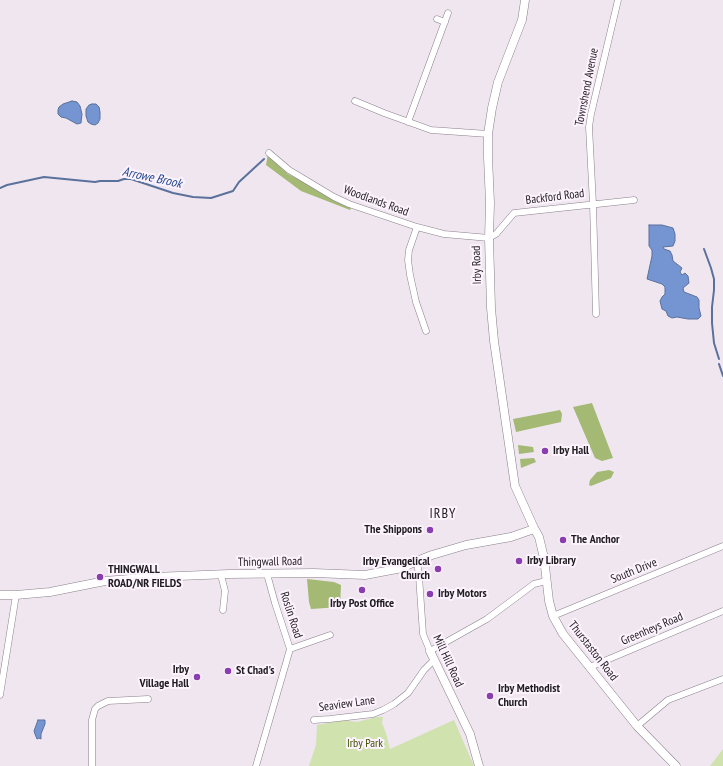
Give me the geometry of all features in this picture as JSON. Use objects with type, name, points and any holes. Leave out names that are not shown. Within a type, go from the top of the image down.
[{"type":"street","name":"Irby Road","points":[[524,0],[522,20],[498,82],[488,134],[490,203],[488,238],[494,341],[511,465],[515,486],[534,529]]},
{"type":"street","name":"Townshend Avenue","points":[[596,314],[589,127],[618,0]]},
{"type":"street","points":[[408,122],[448,13]]},
{"type":"street","points":[[437,19],[444,22]]},
{"type":"street","points":[[355,101],[431,130],[488,134]]},
{"type":"street","name":"Woodlands Road","points":[[268,153],[289,170],[334,197],[349,204],[417,227],[444,234],[488,238]]},
{"type":"street","name":"Backford Road","points":[[488,238],[496,234],[514,213],[634,200]]},
{"type":"street","points":[[417,227],[409,250],[408,260],[416,302],[426,331]]},
{"type":"street","name":"Thingwall Road","points":[[0,595],[50,592],[105,581],[154,577],[267,574],[365,575],[402,568],[417,561],[466,545],[511,537],[534,529]]},
{"type":"street","name":"Thurstaston Road","points":[[534,529],[539,537],[543,554],[549,601],[553,616],[563,634],[637,726],[676,766]]},
{"type":"street","name":"South Drive","points":[[553,616],[723,546]]},
{"type":"street","name":"Mill Hill Road","points":[[417,561],[423,634],[470,734],[479,766]]},
{"type":"street","name":"Roslin Road","points":[[256,766],[290,650],[274,603],[267,574]]},
{"type":"street","points":[[221,575],[225,591],[223,610]]},
{"type":"street","points":[[430,651],[487,618],[534,584],[546,581]]},
{"type":"street","points":[[0,695],[16,595]]},
{"type":"street","name":"Greenheys Road","points":[[590,667],[723,611]]},
{"type":"street","points":[[290,650],[330,635]]},
{"type":"street","name":"Seaview Lane","points":[[314,720],[373,714],[383,710],[394,704],[408,693],[424,670],[434,660]]},
{"type":"street","points":[[637,726],[668,700],[723,679]]},
{"type":"street","points":[[92,766],[92,720],[95,709],[108,701],[148,699]]},
{"type":"green space","points":[[268,154],[288,174],[352,206],[350,210],[301,191],[266,165]]},
{"type":"green space","points":[[592,403],[613,458],[602,461],[595,458],[573,407]]},
{"type":"green space","points":[[560,410],[562,414],[561,422],[516,432],[513,419]]},
{"type":"green space","points":[[518,445],[533,447],[534,452],[519,454]]},
{"type":"green space","points":[[534,458],[536,462],[521,468],[520,459]]},
{"type":"green space","points":[[609,470],[614,472],[611,478],[591,486],[589,485],[590,480],[597,472]]},
{"type":"green space","points":[[307,579],[334,582],[341,585],[340,607],[311,609]]},
{"type":"green space","name":"Irby Park","points":[[376,717],[383,717],[382,723],[390,749],[454,720],[474,766],[309,766],[316,745],[317,725],[345,720],[357,722]]},
{"type":"green space","points":[[723,749],[723,766],[710,766]]},
{"type":"water","points":[[72,101],[77,102],[80,106],[82,114],[81,123],[77,124],[61,117],[58,114],[59,107]]},
{"type":"water","points":[[92,104],[96,104],[99,107],[100,112],[100,119],[95,125],[88,122],[86,116],[86,109]]},
{"type":"water","points":[[649,225],[662,225],[673,228],[675,241],[673,246],[663,247],[664,249],[670,251],[673,261],[682,268],[680,272],[682,275],[685,273],[688,276],[689,283],[683,288],[684,292],[697,297],[699,300],[701,316],[698,319],[672,318],[662,309],[660,301],[665,294],[665,287],[662,284],[647,279],[652,256],[652,250],[649,246]]},
{"type":"water","points":[[38,720],[45,720],[41,739],[37,739],[34,731]]},
{"type":"waterway","name":"Arrowe Brook","points":[[0,188],[7,185],[44,177],[95,182],[131,179],[173,193],[193,197],[211,198],[233,191],[239,182],[264,159]]},
{"type":"waterway","points":[[704,249],[714,279],[712,323],[714,343],[719,359]]},
{"type":"waterway","points":[[719,364],[723,376]]},
{"type":"place","name":"Irby Hall","points":[[545,451]]},
{"type":"place","name":"The Shippons","points":[[430,530]]},
{"type":"place","name":"The Anchor","points":[[563,540]]},
{"type":"place","name":"Irby Library","points":[[519,561]]},
{"type":"place","name":"Irby Evangelical Church","points":[[438,569]]},
{"type":"place","name":"THINGWALL ROAD/NR FIELDS","points":[[100,577]]},
{"type":"place","name":"Irby Post Office","points":[[362,590]]},
{"type":"place","name":"Irby Motors","points":[[430,594]]},
{"type":"place","name":"St Chad's","points":[[228,671]]},
{"type":"place","name":"Irby Village Hall","points":[[197,677]]},
{"type":"place","name":"Irby Methodist Church","points":[[490,696]]},
{"type":"district","name":"IRBY","points":[[443,514]]}]
